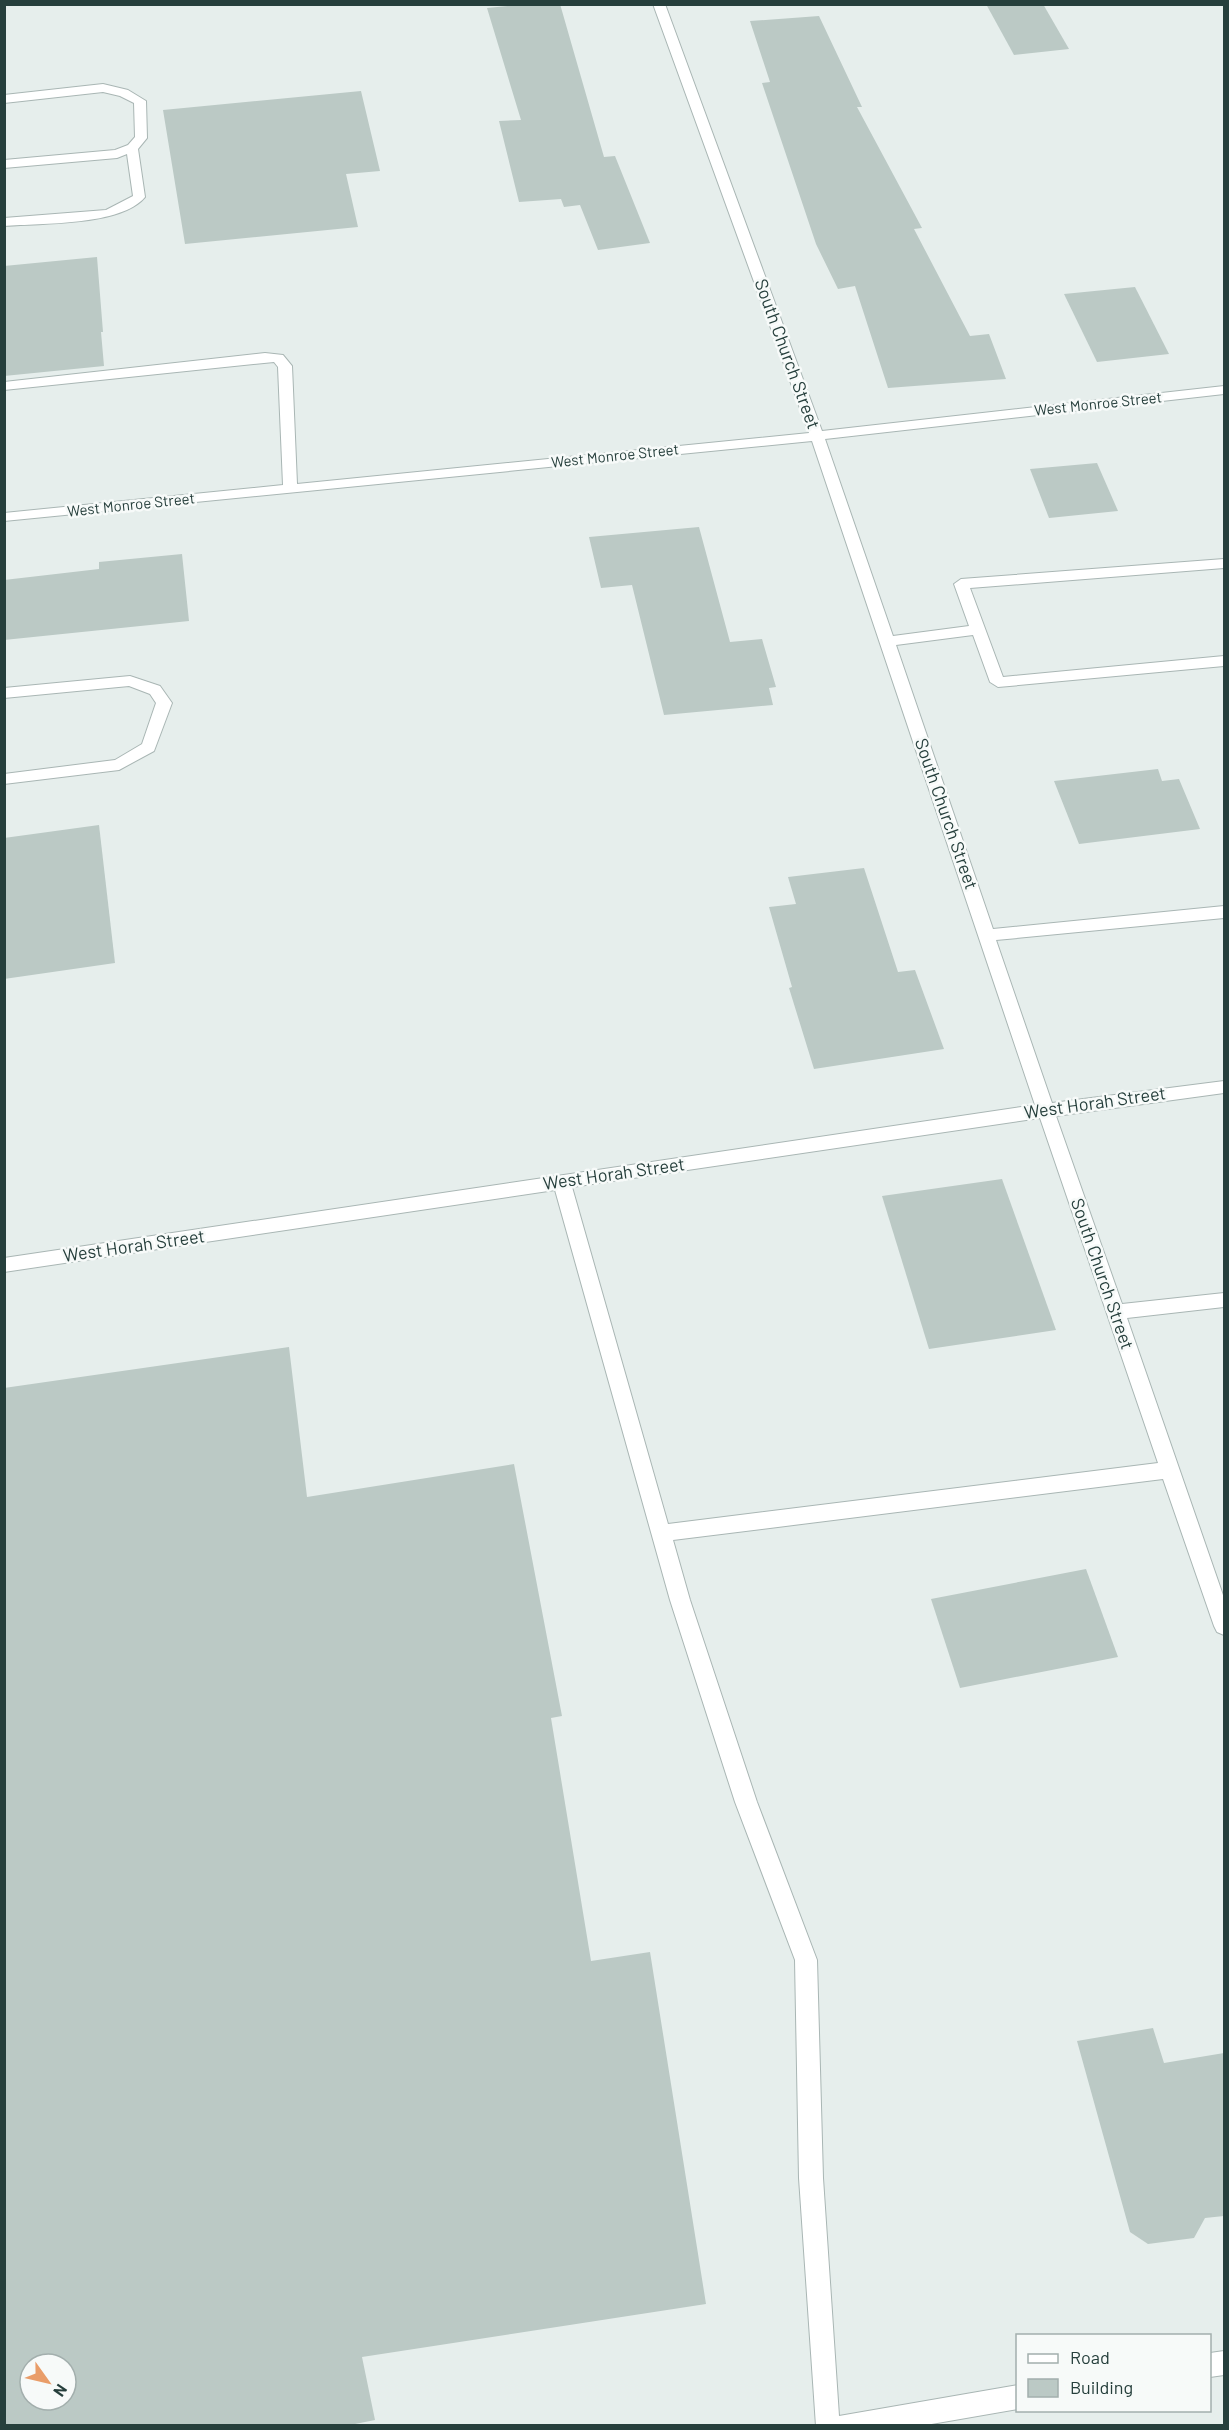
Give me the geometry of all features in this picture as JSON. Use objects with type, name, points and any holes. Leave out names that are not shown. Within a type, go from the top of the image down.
[{"type":"street","name":"South Church Street","points":[[659,4],[818,436],[1046,1110],[1224,1626]]},
{"type":"street","points":[[4,99],[103,88],[124,93],[140,101],[141,138],[132,148],[117,154],[4,164]]},
{"type":"street","points":[[4,222],[109,214],[130,204],[139,197],[132,148]]},
{"type":"street","points":[[4,386],[265,357],[278,358],[285,366],[290,489]]},
{"type":"street","name":"West Monroe Street","points":[[4,517],[818,436],[1224,390]]},
{"type":"street","points":[[1224,562],[961,584],[998,682],[1224,661]]},
{"type":"street","points":[[888,641],[978,630]]},
{"type":"street","points":[[4,693],[130,681],[155,690],[164,703],[149,747],[119,765],[4,779]]},
{"type":"street","points":[[987,935],[1224,912]]},
{"type":"street","name":"West Horah Street","points":[[4,1265],[1046,1110],[1224,1086]]},
{"type":"street","points":[[562,1182],[680,1600],[747,1802],[806,1960],[811,2178],[828,2426]]},
{"type":"street","points":[[1116,1312],[1224,1300]]},
{"type":"street","points":[[661,1533],[1170,1470]]},
{"type":"street","points":[[844,2426],[1016,2397]]},
{"type":"building","points":[[560,4],[604,157],[615,156],[650,243],[598,250],[580,205],[564,207],[561,199],[519,202],[499,121],[521,120],[487,8]]},
{"type":"building","points":[[986,4],[1043,4],[1069,49],[1014,55]]},
{"type":"building","points":[[819,16],[862,107],[857,107],[922,228],[914,229],[970,336],[989,334],[1006,379],[888,388],[855,286],[838,289],[816,244],[762,83],[770,82],[750,21]]},
{"type":"building","points":[[361,91],[380,171],[346,174],[358,227],[185,244],[163,110]]},
{"type":"building","points":[[97,257],[104,366],[4,376],[4,266]]},
{"type":"building","points":[[1135,287],[1169,354],[1097,362],[1064,294]]},
{"type":"building","points":[[1097,463],[1118,511],[1049,518],[1030,469]]},
{"type":"building","points":[[699,527],[730,642],[762,639],[776,687],[769,688],[773,705],[664,715],[632,585],[601,588],[589,537]]},
{"type":"building","points":[[182,554],[189,621],[4,640],[4,580],[99,569],[99,562]]},
{"type":"building","points":[[1158,769],[1162,781],[1179,779],[1200,829],[1079,844],[1054,781]]},
{"type":"building","points":[[99,825],[115,963],[4,979],[4,838]]},
{"type":"building","points":[[864,868],[898,972],[915,970],[944,1049],[814,1069],[789,988],[792,987],[769,907],[796,904],[788,877]]},
{"type":"building","points":[[1002,1179],[1056,1330],[929,1349],[882,1196]]},
{"type":"building","points":[[289,1347],[307,1497],[514,1464],[562,1716],[551,1718],[591,1961],[650,1952],[706,2304],[362,2357],[375,2420],[345,2426],[4,2426],[4,1388]]},
{"type":"building","points":[[1086,1569],[1118,1657],[960,1688],[931,1599]]},
{"type":"building","points":[[1153,2028],[1164,2063],[1224,2053],[1224,2216],[1205,2218],[1194,2238],[1148,2244],[1130,2232],[1077,2041]]}]
